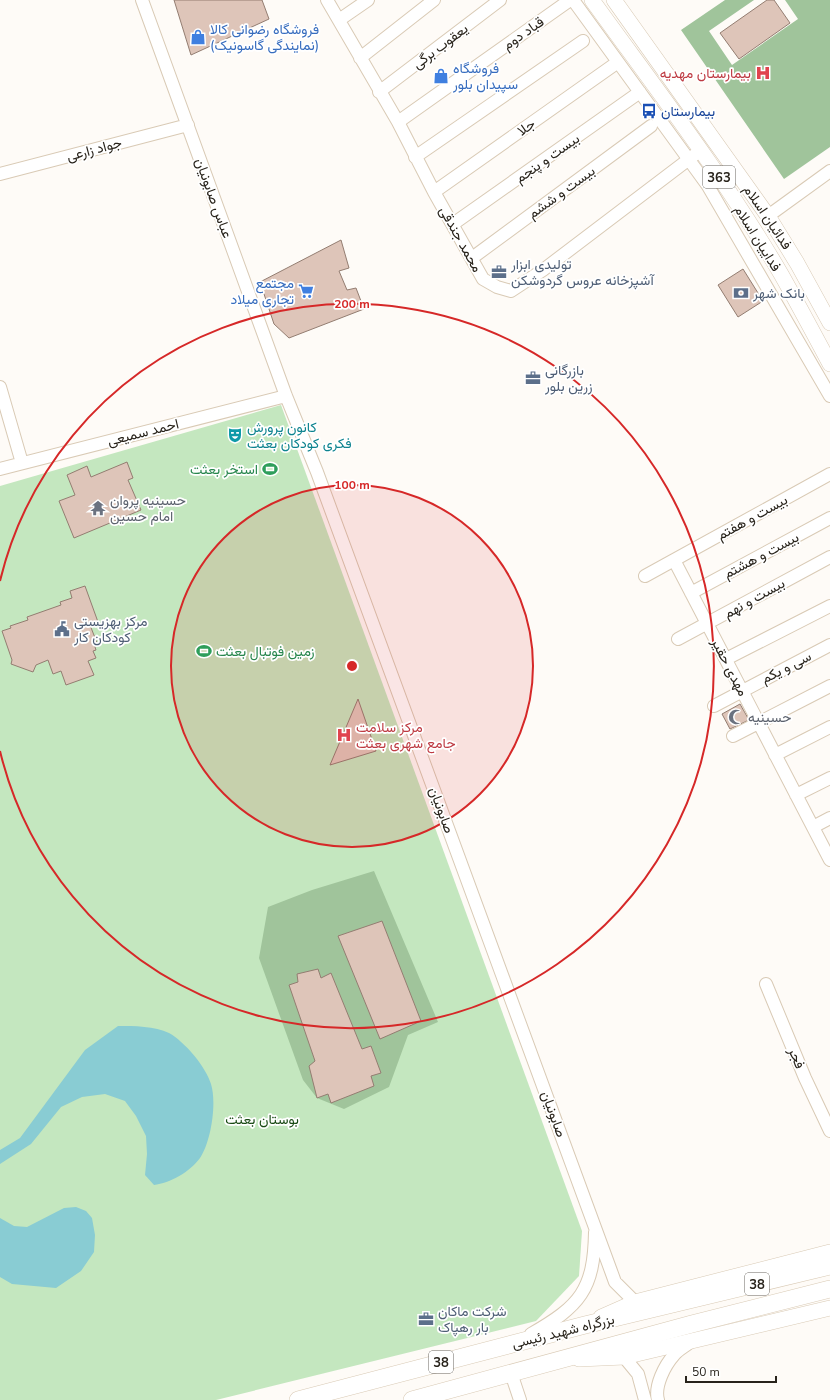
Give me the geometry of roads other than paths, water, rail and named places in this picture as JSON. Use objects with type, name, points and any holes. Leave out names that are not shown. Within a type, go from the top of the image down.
[{"type":"highway","name":"بزرگراه شهید رئیسی","points":[[298,1400],[585,1325],[830,1266]]},
{"type":"highway","name":"بزرگراه شهید رئیسی","points":[[412,1400],[692,1324],[830,1289]]},
{"type":"main road","name":"فداییان اسلام","points":[[592,0],[695,154],[781,274],[830,364]]},
{"type":"main road","name":"فدائیان اسلام","points":[[614,0],[768,216],[797,263],[830,322]]},
{"type":"main road","points":[[585,1325],[635,1302],[830,1252]]},
{"type":"main road","points":[[560,1360],[624,1357],[830,1308]]},
{"type":"street","name":"عباس صابونیان","points":[[142,0],[286,396]]},
{"type":"street","name":"محمد جندقی","points":[[327,0],[379,92],[398,122],[415,157],[483,279],[497,287],[511,291],[543,270],[695,154]]},
{"type":"street","points":[[339,20],[368,0]]},
{"type":"street","points":[[360,58],[434,0]]},
{"type":"street","name":"یعقوب برگی","points":[[379,92],[500,0]]},
{"type":"street","name":"قباد دوم","points":[[398,122],[570,0]]},
{"type":"street","points":[[573,0],[640,92],[695,154],[708,186],[830,396]]},
{"type":"street","points":[[415,157],[584,41]]},
{"type":"street","name":"جلا","points":[[434,192],[618,62]]},
{"type":"street","name":"بیست و پنجم","points":[[453,224],[640,92]]},
{"type":"street","name":"جواد زارعی","points":[[0,174],[188,125]]},
{"type":"street","name":"بیست و ششم","points":[[472,258],[651,126]]},
{"type":"street","points":[[768,216],[830,171]]},
{"type":"street","points":[[766,284],[781,274]]},
{"type":"street","points":[[0,387],[22,463]]},
{"type":"street","name":"احمد سمیعی","points":[[0,469],[286,396]]},
{"type":"street","name":"صابونیان","points":[[286,396],[317,472],[596,1225]]},
{"type":"street","name":"بیست و هفتم","points":[[645,576],[830,474]]},
{"type":"street","name":"بیست و هشتم","points":[[691,593],[830,518]]},
{"type":"street","name":"بیست و نهم","points":[[678,639],[830,557]]},
{"type":"street","name":"مهدی حقیر","points":[[674,560],[830,860]]},
{"type":"street","points":[[726,659],[830,606]]},
{"type":"street","name":"سی و یکم","points":[[714,706],[830,645]]},
{"type":"street","points":[[733,736],[830,686]]},
{"type":"street","points":[[775,755],[830,727]]},
{"type":"street","points":[[796,795],[830,778]]},
{"type":"street","points":[[813,827],[830,818]]},
{"type":"street","name":"فجر","points":[[766,984],[805,1078],[830,1131]]},
{"type":"street","points":[[596,1225],[616,1282],[635,1302],[685,1301]]},
{"type":"street","points":[[517,1343],[558,1319],[579,1299],[592,1272],[596,1225]]},
{"type":"street","points":[[653,1399],[662,1374],[674,1355],[692,1341]]},
{"type":"street","points":[[624,1357],[638,1374],[653,1399]]},
{"type":"street","points":[[511,1374],[520,1400]]},
{"type":"water","points":[[118,1026],[137,1026],[169,1033],[182,1042],[205,1070],[213,1092],[213,1112],[210,1133],[204,1151],[196,1163],[179,1176],[167,1182],[154,1185],[145,1175],[147,1154],[146,1136],[136,1116],[125,1101],[105,1094],[82,1097],[61,1107],[31,1144],[0,1164],[0,1150],[20,1138],[85,1050]]},
{"type":"water","points":[[76,1207],[86,1211],[92,1218],[95,1235],[94,1252],[81,1271],[56,1288],[12,1284],[0,1277],[0,1218],[14,1226],[27,1227],[64,1208]]},
{"type":"place","name":"فروشگاه رضوانی کالا (نمایندگی گاسونیک)","points":[[198,37]]},
{"type":"place","name":"بیمارستان مهدیه","points":[[763,73]]},
{"type":"place","name":"فروشگاه سپیدان بلور","points":[[441,76]]},
{"type":"place","name":"بیمارستان","points":[[649,111]]},
{"type":"place","name":"تولیدی ابزار آشپزخانه عروس گردوشکن","points":[[499,272]]},
{"type":"place","name":"مجتمع تجاری میلاد","points":[[306,291]]},
{"type":"place","name":"بانک شهر","points":[[741,293]]},
{"type":"place","name":"بازرگانی زرین بلور","points":[[533,378]]},
{"type":"place","name":"کانون پرورش فکری کودکان بعثت","points":[[235,435]]},
{"type":"place","name":"استخر بعثت","points":[[270,469]]},
{"type":"place","name":"حسینیه پروان امام حسین","points":[[98,508]]},
{"type":"place","name":"مرکز بهزیستی کودکان کار","points":[[62,629]]},
{"type":"place","name":"زمین فوتبال بعثت","points":[[204,651]]},
{"type":"place","name":"حسینیه","points":[[736,717]]},
{"type":"place","name":"مرکز سلامت جامع شهری بعثت","points":[[344,735]]},
{"type":"place","name":"شرکت ماکان بار رهپاک","points":[[426,1319]]},
{"type":"park label","name":"بوستان بعثت","points":[[262,1119]]}]
